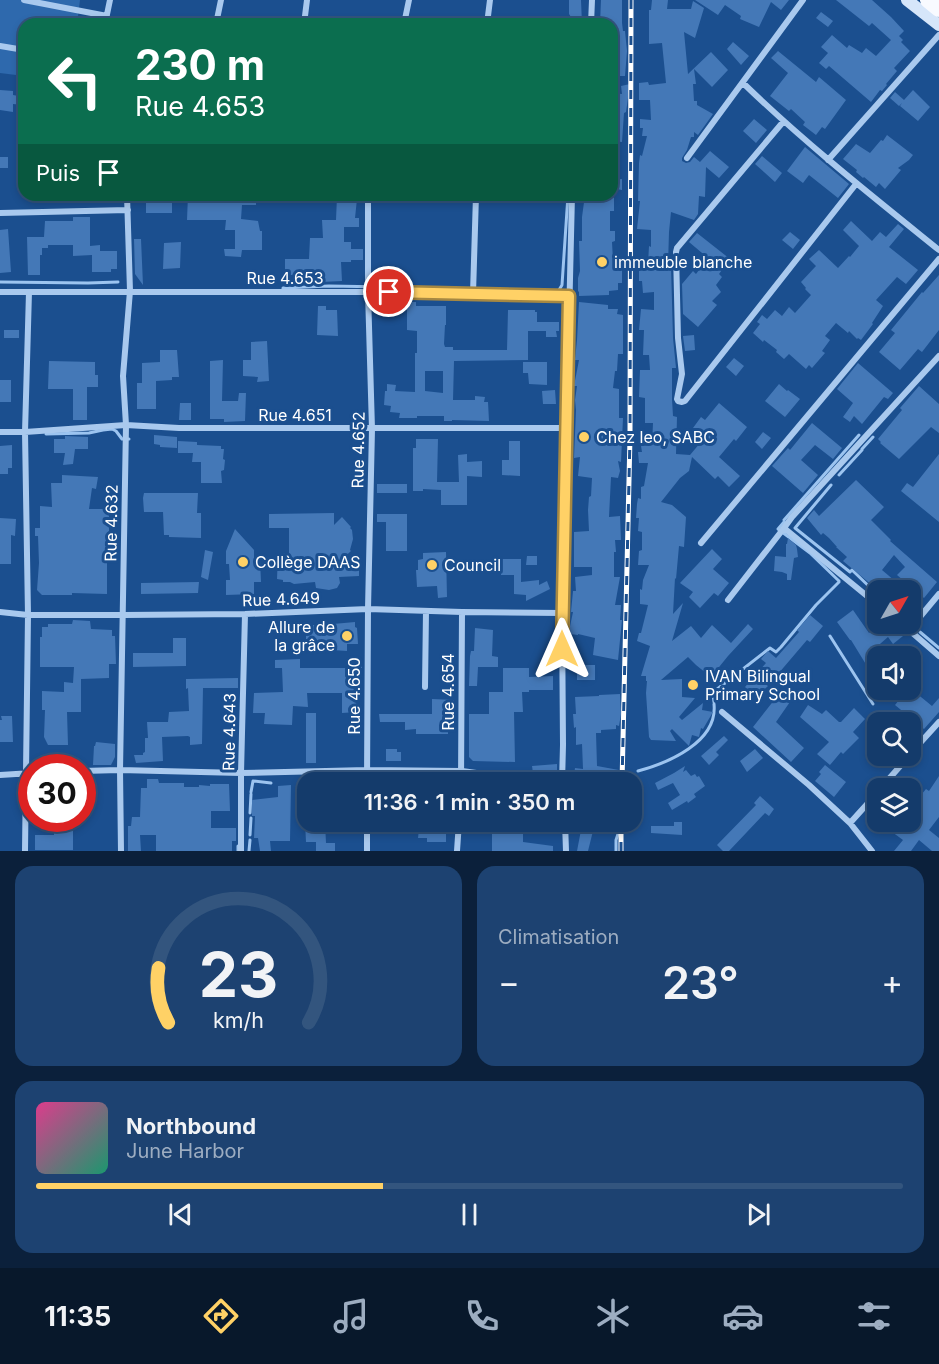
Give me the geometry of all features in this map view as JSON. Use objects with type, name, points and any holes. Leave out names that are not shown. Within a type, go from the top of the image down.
[{"type":"highway","points":[[928,0],[939,9]]},
{"type":"main road","points":[[908,0],[939,25]]},
{"type":"street","points":[[24,0],[106,16],[110,0]]},
{"type":"street","points":[[217,18],[221,0]]},
{"type":"street","points":[[305,18],[307,0]]},
{"type":"street","points":[[405,18],[409,0]]},
{"type":"street","points":[[488,18],[490,0]]},
{"type":"street","points":[[591,0],[591,18]]},
{"type":"street","points":[[687,158],[803,0]]},
{"type":"street","points":[[828,160],[939,35]]},
{"type":"street","points":[[0,46],[18,49]]},
{"type":"street","points":[[742,83],[783,122],[856,184],[939,250]]},
{"type":"street","points":[[783,122],[677,248],[678,338],[682,374],[678,401],[685,401],[856,184]]},
{"type":"street","name":"Rue 4.632","points":[[121,851],[120,770],[126,425],[123,376],[130,291],[127,201]]},
{"type":"street","points":[[368,201],[368,292]]},
{"type":"street","points":[[473,294],[476,201]]},
{"type":"street","points":[[562,772],[562,613],[572,201]]},
{"type":"street","points":[[0,213],[128,210]]},
{"type":"street","points":[[701,543],[939,259]]},
{"type":"street","name":"Rue 4.653","points":[[0,292],[368,292],[569,296]]},
{"type":"street","points":[[28,754],[25,432],[29,292]]},
{"type":"street","name":"Rue 4.652","points":[[368,292],[372,429],[368,609]]},
{"type":"street","points":[[728,600],[792,517],[939,356]]},
{"type":"street","name":"Rue 4.651","points":[[0,432],[126,425],[179,429],[566,428]]},
{"type":"street","points":[[784,528],[867,596]]},
{"type":"street","points":[[921,616],[939,594]]},
{"type":"street","name":"Rue 4.649","points":[[0,612],[28,615],[124,615],[245,614],[368,609],[562,613]]},
{"type":"street","name":"Rue 4.650","points":[[367,770],[368,609]]},
{"type":"street","points":[[425,687],[426,611]]},
{"type":"street","name":"Rue 4.654","points":[[462,612],[462,771]]},
{"type":"street","name":"Rue 4.643","points":[[241,851],[245,614]]},
{"type":"street","points":[[914,634],[939,656]]},
{"type":"street","points":[[722,712],[809,785],[850,823],[872,851]]},
{"type":"street","points":[[921,742],[939,722]]},
{"type":"street","points":[[890,778],[900,766]]},
{"type":"street","points":[[96,771],[241,773],[367,770],[469,772]]},
{"type":"street","points":[[0,775],[18,774]]},
{"type":"street","points":[[850,823],[867,804]]},
{"type":"street","points":[[25,851],[26,832]]},
{"type":"street","points":[[367,832],[367,851]]},
{"type":"street","points":[[457,851],[458,832]]},
{"type":"street","points":[[565,832],[566,851]]},
{"type":"shaded area","points":[[0,0],[80,0],[78,18],[18,18],[18,75],[0,73]]},
{"type":"building","points":[[569,0],[581,0],[582,18],[571,18]]},
{"type":"building","points":[[601,0],[622,0],[622,23],[627,51],[625,76],[618,76],[618,18],[600,18]]},
{"type":"building","points":[[652,0],[668,0],[667,9],[691,9],[693,1],[704,8],[695,38],[684,32],[688,74],[711,52],[728,70],[712,87],[694,69],[696,84],[693,84],[694,101],[713,114],[698,135],[694,132],[694,137],[691,137],[682,161],[690,162],[694,157],[700,162],[710,151],[729,167],[719,178],[706,167],[705,197],[699,196],[698,214],[694,220],[671,212],[668,266],[671,266],[676,368],[672,368],[672,399],[673,416],[677,417],[676,454],[690,455],[706,436],[693,428],[701,417],[705,420],[719,403],[747,427],[719,457],[740,476],[729,487],[718,476],[715,479],[692,457],[689,471],[680,478],[661,502],[672,505],[686,517],[684,547],[679,546],[673,614],[683,603],[672,641],[691,626],[701,638],[712,625],[731,643],[748,624],[753,629],[711,677],[688,657],[661,680],[682,679],[682,697],[695,698],[679,717],[682,720],[703,703],[702,710],[713,712],[703,729],[701,728],[699,737],[692,735],[689,746],[672,729],[670,731],[676,741],[651,740],[649,737],[647,681],[646,676],[641,676],[650,646],[637,641],[648,605],[640,604],[640,589],[642,590],[649,565],[638,565],[639,551],[642,550],[642,532],[638,531],[637,504],[638,498],[641,499],[641,487],[644,486],[648,463],[639,463],[638,452],[642,452],[641,446],[652,445],[653,423],[645,423],[645,398],[639,397],[640,370],[650,370],[649,355],[643,355],[644,330],[639,330],[641,309],[654,310],[654,292],[643,293],[642,281],[639,281],[639,264],[648,264],[649,246],[651,247],[651,230],[637,229],[640,201],[638,201],[639,163],[647,136],[642,136],[643,128],[640,128],[640,119],[651,120],[650,100],[639,100],[639,83],[648,82],[649,85],[666,83],[662,43],[649,44],[649,10],[651,10]]},
{"type":"building","points":[[695,0],[789,0],[781,10],[771,2],[759,27],[740,19],[741,16],[725,5],[718,15]]},
{"type":"building","points":[[836,0],[872,0],[904,31],[899,36],[903,40],[901,42],[910,51],[894,68],[897,71],[887,85],[871,102],[829,66],[826,69],[819,63],[828,53],[821,47],[832,35],[847,48],[849,45],[862,53],[866,48],[876,56],[891,40],[872,23],[869,26]]},
{"type":"building","points":[[821,12],[833,21],[828,27],[816,18]]},
{"type":"building","points":[[733,42],[749,56],[741,65],[727,49]]},
{"type":"building","points":[[778,51],[816,82],[819,77],[846,100],[825,129],[822,127],[816,135],[803,125],[805,122],[791,109],[789,111],[770,96],[788,73],[771,58]]},
{"type":"building","points":[[630,84],[624,113],[622,142],[618,142],[618,94],[622,94],[621,86]]},
{"type":"building","points":[[0,90],[13,91],[13,95],[18,96],[18,104],[13,104],[13,112],[0,110]]},
{"type":"building","points":[[913,90],[930,107],[918,121],[900,106],[902,103],[899,106],[890,98],[895,92],[904,100]]},
{"type":"building","points":[[754,119],[767,130],[756,143],[743,131]]},
{"type":"building","points":[[887,135],[913,155],[898,168],[901,170],[885,189],[879,183],[876,187],[863,178],[843,159],[856,144],[870,153]]},
{"type":"building","points":[[805,147],[849,184],[838,198],[809,175],[803,183],[787,171]]},
{"type":"building","points":[[762,156],[782,173],[775,182],[755,164]]},
{"type":"building","points":[[0,157],[8,157],[8,168],[0,168]]},
{"type":"building","points":[[618,179],[622,179],[622,190],[618,189]]},
{"type":"building","points":[[146,201],[172,201],[172,213],[146,213]]},
{"type":"building","points":[[188,201],[256,201],[256,205],[242,205],[241,219],[258,221],[260,231],[262,231],[262,250],[242,250],[241,257],[225,256],[224,249],[235,249],[235,230],[225,230],[226,220],[187,220]]},
{"type":"building","points":[[337,201],[357,201],[355,218],[359,218],[359,227],[344,227],[344,242],[351,242],[351,249],[363,249],[363,260],[341,262],[342,281],[321,282],[321,275],[285,275],[285,259],[309,259],[310,238],[323,238],[322,220],[336,220]]},
{"type":"building","points":[[584,201],[614,201],[614,211],[610,211],[610,231],[615,231],[615,241],[612,242],[613,261],[622,262],[622,283],[618,283],[618,290],[609,291],[609,295],[579,296],[579,241],[582,241]]},
{"type":"building","points":[[73,217],[90,217],[90,246],[100,245],[100,251],[117,251],[117,269],[111,269],[111,272],[92,272],[92,255],[73,256],[73,245],[48,245],[48,248],[42,248],[42,255],[40,255],[40,275],[28,275],[27,237],[44,237],[45,221],[73,221]]},
{"type":"building","points":[[851,221],[872,241],[880,232],[886,237],[898,224],[904,229],[889,247],[918,270],[906,284],[897,277],[876,300],[883,306],[861,340],[836,323],[825,336],[830,340],[822,351],[825,353],[812,368],[809,365],[806,369],[789,354],[784,359],[776,352],[777,350],[753,333],[760,324],[757,322],[762,315],[767,319],[775,310],[782,316],[789,307],[795,313],[811,295],[801,282],[816,266],[809,259],[819,250],[838,268],[850,257],[859,246],[843,230]]},
{"type":"building","points":[[8,229],[11,272],[0,273],[0,230]]},
{"type":"building","points":[[790,232],[800,240],[793,249],[782,240]]},
{"type":"building","points":[[697,233],[730,259],[719,274],[722,277],[716,285],[721,292],[712,301],[717,305],[698,327],[683,314],[682,284],[693,271],[696,274],[708,258],[689,242]]},
{"type":"building","points":[[134,239],[141,239],[143,285],[135,274]]},
{"type":"building","points":[[181,242],[180,268],[163,269],[164,243]]},
{"type":"building","points":[[939,275],[939,330],[922,352],[918,349],[900,370],[879,352],[895,333],[891,330]]},
{"type":"building","points":[[382,299],[389,300],[388,309],[374,309]]},
{"type":"building","points":[[407,302],[416,302],[416,306],[446,306],[444,344],[445,347],[453,347],[453,350],[507,350],[508,310],[535,310],[537,322],[559,322],[557,337],[546,337],[546,331],[528,331],[528,360],[454,361],[453,400],[475,400],[475,396],[485,397],[484,402],[488,402],[489,421],[444,421],[444,416],[399,418],[400,413],[390,412],[391,406],[384,405],[387,384],[396,385],[395,391],[415,392],[417,331],[407,330]],"holes":[[[425,371],[443,371],[443,393],[425,391]]]},
{"type":"building","points":[[579,302],[608,305],[608,309],[618,309],[617,314],[623,315],[623,354],[618,354],[613,388],[619,389],[619,418],[623,418],[621,462],[618,461],[620,471],[618,478],[611,477],[609,517],[620,516],[621,540],[615,540],[616,552],[614,552],[614,577],[620,577],[615,605],[621,605],[620,620],[622,620],[618,660],[593,655],[595,638],[570,634],[569,631],[573,612],[571,612],[573,591],[576,591],[575,577],[592,575],[592,567],[574,567],[574,532],[589,531],[588,510],[592,478],[578,476],[580,457],[574,458],[577,386],[574,386],[579,360],[575,360]]},
{"type":"building","points":[[318,306],[326,306],[326,310],[337,310],[338,336],[317,335]]},
{"type":"building","points":[[4,330],[19,330],[19,338],[4,338]]},
{"type":"building","points":[[694,335],[695,350],[685,351],[683,336]]},
{"type":"building","points":[[267,341],[269,381],[257,382],[258,377],[243,376],[243,360],[251,360],[251,342]]},
{"type":"building","points":[[160,350],[177,350],[179,377],[156,381],[156,409],[137,409],[137,383],[142,383],[142,363],[160,362]]},
{"type":"building","points":[[734,358],[744,366],[736,376],[726,367]]},
{"type":"building","points":[[223,360],[222,401],[238,401],[239,393],[246,393],[245,421],[224,422],[224,419],[210,419],[210,361]]},
{"type":"building","points":[[49,361],[95,362],[98,387],[87,387],[87,420],[73,420],[73,389],[48,389]]},
{"type":"building","points":[[523,362],[547,362],[547,385],[529,384],[528,373],[523,373]]},
{"type":"building","points":[[858,363],[893,393],[888,399],[884,397],[862,424],[854,416],[850,422],[843,417],[853,403],[837,389]]},
{"type":"building","points":[[0,380],[11,380],[11,402],[0,402]]},
{"type":"building","points":[[779,384],[800,399],[785,417],[765,401]]},
{"type":"building","points":[[919,386],[939,404],[939,433],[931,427],[899,459],[878,439]]},
{"type":"building","points":[[555,390],[556,404],[543,404],[542,391]]},
{"type":"building","points":[[180,403],[191,403],[191,420],[179,420]]},
{"type":"building","points":[[812,423],[842,448],[833,459],[815,445],[801,460],[818,475],[803,493],[772,466],[788,448],[790,450]]},
{"type":"building","points":[[763,432],[771,438],[762,449],[755,442]]},
{"type":"building","points":[[154,435],[177,437],[177,448],[160,447],[154,444]]},
{"type":"building","points":[[65,436],[88,437],[88,449],[75,449],[73,464],[63,465],[65,453],[54,453],[54,439],[65,439]]},
{"type":"building","points":[[416,439],[438,439],[437,482],[459,482],[458,455],[467,454],[467,462],[482,461],[482,477],[467,476],[467,505],[441,505],[441,490],[413,491],[413,448],[416,448]]},
{"type":"building","points":[[178,441],[221,446],[221,449],[224,449],[223,459],[225,460],[224,470],[221,471],[222,483],[201,483],[201,462],[192,462],[193,453],[178,453]]},
{"type":"building","points":[[509,441],[520,441],[520,476],[502,475],[502,460],[509,460]]},
{"type":"building","points":[[12,445],[12,468],[8,468],[8,474],[0,474],[0,446]]},
{"type":"building","points":[[939,454],[939,522],[901,491],[907,483],[913,487]]},
{"type":"building","points":[[62,475],[98,477],[96,489],[92,488],[89,509],[109,509],[107,594],[42,595],[37,590],[39,563],[38,536],[35,536],[35,528],[40,528],[40,506],[52,507],[51,483],[62,483]]},
{"type":"building","points":[[856,480],[884,507],[871,520],[890,541],[937,582],[924,598],[921,595],[921,580],[903,580],[897,575],[905,567],[894,555],[882,570],[894,580],[867,581],[843,561],[847,557],[829,538],[823,533],[821,535],[807,518],[814,510],[819,516]]},
{"type":"building","points":[[377,484],[407,484],[407,493],[377,493]]},
{"type":"building","points":[[144,493],[198,493],[197,513],[201,513],[201,538],[164,535],[163,512],[144,512]]},
{"type":"building","points":[[334,513],[334,525],[342,517],[351,527],[353,539],[351,551],[338,563],[359,564],[359,576],[339,577],[340,583],[337,588],[329,590],[316,588],[315,582],[294,584],[277,579],[278,554],[289,553],[289,528],[269,528],[269,514]]},
{"type":"building","points":[[377,514],[407,514],[407,551],[386,551],[386,522],[377,522]]},
{"type":"building","points":[[0,518],[16,519],[15,536],[11,535],[11,564],[0,564]]},
{"type":"building","name":"Collège DAAS","points":[[235,529],[254,550],[254,561],[260,560],[261,582],[254,582],[254,594],[226,595],[226,580],[230,580],[226,551]]},
{"type":"building","points":[[788,538],[796,545],[798,557],[794,558],[791,580],[787,580],[787,574],[774,571],[775,556],[786,557]]},
{"type":"building","points":[[712,549],[722,559],[713,569],[729,583],[718,596],[714,593],[700,608],[689,597],[693,592],[680,583]]},
{"type":"building","points":[[205,550],[213,552],[208,580],[201,577]]},
{"type":"building","name":"Council","points":[[446,552],[447,597],[438,598],[437,586],[417,587],[416,570],[418,570],[418,560],[423,559],[423,553]]},
{"type":"building","points":[[527,556],[537,556],[537,565],[526,565]]},
{"type":"building","points":[[501,559],[521,559],[521,582],[539,580],[539,585],[547,581],[550,589],[526,601],[526,595],[514,594],[514,575],[501,575]]},
{"type":"building","points":[[199,582],[198,593],[141,594],[141,583]]},
{"type":"building","points":[[853,610],[867,630],[867,634],[901,634],[903,636],[893,644],[888,637],[878,646],[867,646],[867,666],[837,622]]},
{"type":"building","points":[[810,615],[823,626],[810,642],[807,640],[778,674],[776,672],[765,684],[768,686],[756,697],[745,687],[766,663],[761,659],[768,651],[776,658],[799,632],[797,630]]},
{"type":"building","points":[[73,620],[90,621],[91,629],[112,630],[112,636],[115,636],[116,664],[109,664],[109,678],[81,679],[81,712],[67,712],[68,745],[48,745],[44,737],[45,710],[42,710],[42,691],[64,692],[64,682],[73,683],[74,667],[40,667],[42,627],[48,627],[48,624],[72,624]]},
{"type":"building","points":[[355,622],[358,644],[347,644],[347,651],[332,650],[332,645],[306,645],[306,625]]},
{"type":"building","points":[[475,628],[493,630],[492,656],[498,657],[498,667],[478,667],[477,686],[469,686],[470,656],[471,651],[474,651]]},
{"type":"building","points":[[173,638],[186,638],[186,666],[133,667],[133,653],[173,653]]},
{"type":"building","points":[[300,659],[300,668],[353,668],[357,712],[342,713],[342,693],[307,693],[308,707],[293,706],[292,725],[264,724],[265,713],[253,713],[254,693],[283,692],[282,668],[275,668],[275,660]]},
{"type":"building","points":[[350,660],[362,660],[362,668],[350,667]]},
{"type":"building","points":[[577,665],[595,665],[595,680],[577,680]]},
{"type":"building","points":[[503,668],[529,668],[529,677],[553,676],[553,690],[522,692],[523,712],[514,712],[515,762],[473,761],[469,757],[469,714],[489,714],[489,692],[503,692]]},
{"type":"building","points":[[238,678],[238,688],[203,688],[202,744],[190,745],[188,736],[162,737],[163,761],[136,763],[134,755],[143,755],[145,752],[145,738],[148,738],[147,722],[168,722],[169,712],[189,711],[186,679]]},
{"type":"building","points":[[782,690],[792,699],[776,722],[804,748],[791,762],[753,727]]},
{"type":"building","points":[[620,694],[619,726],[616,725],[616,729],[601,730],[601,733],[596,733],[597,766],[619,770],[619,772],[574,772],[575,768],[583,769],[582,744],[576,745],[576,727],[574,728],[575,697]]},
{"type":"building","points":[[921,697],[932,706],[939,698],[939,712],[924,729],[921,727],[921,712],[903,712],[895,705],[899,700],[921,700]]},
{"type":"building","points":[[432,699],[454,700],[454,711],[448,711],[448,734],[416,734],[416,729],[405,730],[405,722],[380,722],[379,714],[432,714]]},
{"type":"building","points":[[808,705],[822,714],[826,710],[839,722],[854,708],[865,719],[853,732],[859,738],[843,754],[841,752],[830,765],[817,754],[829,742],[800,717]]},
{"type":"building","points":[[306,713],[316,713],[316,763],[306,763]]},
{"type":"building","points":[[1,716],[12,716],[13,742],[0,742]]},
{"type":"building","points":[[724,736],[728,740],[716,752],[719,755],[709,765],[701,756]]},
{"type":"building","points":[[96,742],[115,744],[115,757],[111,765],[96,765],[96,754],[94,754]]},
{"type":"building","points":[[386,749],[397,749],[397,752],[401,752],[401,761],[386,761]]},
{"type":"building","points":[[755,749],[763,758],[747,772],[740,761]]},
{"type":"building","points":[[557,764],[557,770],[533,772],[532,766]]},
{"type":"building","points":[[825,765],[846,782],[834,797],[815,781]]},
{"type":"building","points":[[685,766],[683,772],[686,770],[691,776],[695,774],[699,776],[705,786],[694,794],[696,797],[688,803],[687,801],[672,810],[668,803],[680,795],[673,783],[658,790],[655,783]]},
{"type":"building","points":[[939,776],[939,817],[929,830],[939,838],[939,851],[932,851],[919,840],[911,851],[894,851],[903,840],[892,832],[921,832],[921,795],[926,789],[929,791]]},
{"type":"building","points":[[147,779],[158,779],[159,783],[184,783],[184,787],[229,784],[230,811],[211,811],[211,828],[236,828],[236,841],[232,841],[232,851],[156,851],[156,835],[140,835],[141,851],[128,851],[128,826],[131,826],[132,817],[140,817],[141,788],[147,788]]},
{"type":"building","points":[[291,785],[290,841],[270,841],[271,851],[260,851],[258,838],[254,838],[255,816],[252,816],[252,800],[278,797],[278,786]]},
{"type":"building","points":[[760,796],[774,809],[769,816],[765,813],[729,851],[723,851],[717,845],[756,805],[754,803]]},
{"type":"building","points":[[674,822],[682,822],[682,835],[651,833],[651,826],[674,826]]},
{"type":"building","points":[[54,832],[73,832],[73,850],[35,850],[35,835],[54,835]]},
{"type":"building","points":[[306,832],[325,832],[326,843],[335,843],[335,851],[316,851],[316,842],[306,842]]},
{"type":"building","points":[[419,832],[446,832],[446,842],[427,842],[427,838],[418,838]]},
{"type":"building","points":[[492,832],[521,832],[523,833],[523,842],[553,846],[553,851],[492,851]]},
{"type":"building","points":[[581,832],[593,832],[588,851],[577,851]]},
{"type":"waterway","points":[[559,290],[562,285],[568,201]]},
{"type":"waterway","points":[[0,282],[118,282]]},
{"type":"waterway","points":[[283,291],[283,288],[329,286],[387,287]]},
{"type":"waterway","points":[[46,434],[89,433],[112,429],[122,439],[129,439]]},
{"type":"waterway","points":[[784,520],[859,435]]},
{"type":"waterway","points":[[862,449],[873,437]]},
{"type":"waterway","points":[[839,475],[862,450]]},
{"type":"waterway","points":[[831,485],[795,528],[850,572],[852,570],[867,584]]},
{"type":"waterway","points":[[780,531],[778,529],[784,522]]},
{"type":"waterway","points":[[782,532],[810,553],[839,581]]},
{"type":"waterway","points":[[714,702],[713,694],[716,690],[770,648],[776,652],[839,582]]},
{"type":"waterway","points":[[921,633],[939,648]]},
{"type":"waterway","points":[[830,636],[873,704]]},
{"type":"waterway","points":[[638,771],[676,756],[700,740],[713,717],[714,704]]},
{"type":"waterway","points":[[251,792],[253,781],[271,783]]},
{"type":"waterway","points":[[250,813],[251,794]]},
{"type":"waterway","points":[[250,835],[251,818]]},
{"type":"waterway","points":[[616,851],[619,832]]},
{"type":"waterway","points":[[249,851],[250,840]]},
{"type":"waterway","points":[[238,846],[238,851]]},
{"type":"railway","points":[[622,772],[630,437],[631,0]]},
{"type":"railway","points":[[621,832],[621,851]]},
{"type":"place","name":"immeuble blanche","points":[[602,262]]},
{"type":"place","name":"Chez leo, SABC","points":[[584,437]]},
{"type":"place","name":"Collège DAAS","points":[[243,562]]},
{"type":"place","name":"Council","points":[[432,565]]},
{"type":"place","name":"Allure de la grâce","points":[[347,636]]},
{"type":"place","name":"IVAN Bilingual Primary School","points":[[693,685]]},
{"type":"route","points":[[389,292],[569,296],[562,649]]}]
